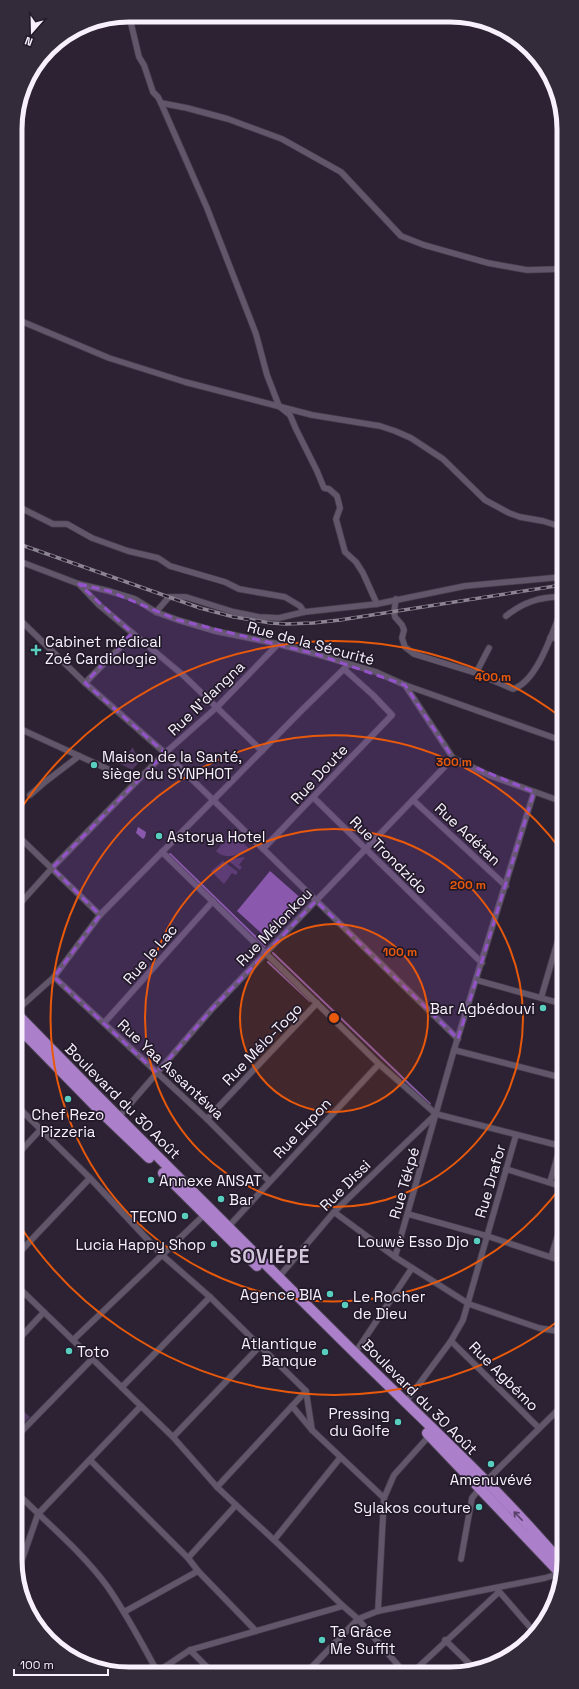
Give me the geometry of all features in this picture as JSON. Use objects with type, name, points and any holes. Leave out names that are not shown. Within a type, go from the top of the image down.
[{"type":"highway","name":"Boulevard du 30 Août","points":[[22,1019],[157,1166],[207,1212],[308,1314],[432,1433],[483,1485],[557,1565]]},
{"type":"highway","name":"Boulevard du 30 Août","points":[[22,1031],[116,1121]]},
{"type":"highway","name":"Boulevard du 30 Août","points":[[207,1212],[228,1227],[405,1403],[432,1433]]},
{"type":"street","points":[[131,22],[139,57],[144,65],[153,92],[161,102],[207,208],[256,334],[267,375],[279,406],[290,415],[324,488],[329,489],[337,496],[340,508],[336,519],[345,552],[356,562],[363,573],[377,604]]},
{"type":"street","points":[[161,102],[228,119],[282,139],[334,168],[341,172],[401,236],[424,245],[488,263],[527,270],[557,269]]},
{"type":"street","points":[[22,322],[109,358],[186,382],[312,415],[380,426],[395,431],[411,438],[443,459],[485,500],[509,513],[520,517],[543,521],[557,525]]},
{"type":"street","points":[[22,509],[53,524],[67,524],[92,538],[128,551],[158,558],[170,566],[225,582],[239,589],[285,597],[300,606],[304,612]]},
{"type":"street","name":"Rue de la Sécurité","points":[[22,562],[79,584],[109,591],[134,600],[156,612],[215,631],[278,644],[346,667],[376,672],[405,685],[557,739]]},
{"type":"street","points":[[156,612],[169,597],[180,596],[234,612],[259,617],[279,618],[304,612],[377,604],[465,586],[557,577]]},
{"type":"street","points":[[79,584],[99,605],[184,676],[262,751]]},
{"type":"street","points":[[506,616],[518,606],[552,596],[557,596]]},
{"type":"street","points":[[396,599],[394,612],[395,617],[402,625],[404,630],[402,638],[405,647],[414,654],[476,673],[514,690],[519,688],[527,680],[542,660],[557,622]]},
{"type":"street","points":[[22,624],[85,683],[165,753],[458,1039]]},
{"type":"street","points":[[85,683],[133,634]]},
{"type":"street","points":[[550,638],[557,638]]},
{"type":"street","name":"Rue N'dangna","points":[[22,901],[52,868],[136,782],[165,753],[217,708],[278,644]]},
{"type":"street","points":[[476,673],[489,648]]},
{"type":"street","points":[[22,1006],[54,977],[100,915],[346,667]]},
{"type":"street","name":"Rue Doute","points":[[263,849],[314,798],[392,715],[346,667]]},
{"type":"street","points":[[405,685],[453,758],[491,776],[557,800]]},
{"type":"street","points":[[22,729],[136,782]]},
{"type":"street","points":[[30,795],[79,756]]},
{"type":"street","name":"Rue Mélonkou","points":[[116,1121],[212,1009],[453,758]]},
{"type":"street","name":"Rue Tékpé","points":[[395,1257],[454,1050],[534,792]]},
{"type":"street","name":"Rue Trondzido","points":[[314,798],[482,963]]},
{"type":"street","name":"Rue Adétan","points":[[413,800],[506,886]]},
{"type":"street","points":[[22,840],[100,915]]},
{"type":"street","points":[[162,852],[379,1064],[436,1114],[557,1145]]},
{"type":"street","name":"Rue le Lac","points":[[104,1023],[213,901]]},
{"type":"street","points":[[541,998],[557,943]]},
{"type":"street","name":"Rue Yaa Assantéwa","points":[[54,977],[207,1119],[269,1181]]},
{"type":"street","points":[[476,980],[557,1002]]},
{"type":"street","name":"Rue Mélo-Togo","points":[[207,1119],[317,1003]]},
{"type":"street","points":[[454,1050],[557,1076]]},
{"type":"street","name":"Rue Ekpon","points":[[228,1227],[379,1064]]},
{"type":"street","points":[[22,1111],[90,1178],[162,1255],[210,1297],[306,1391],[312,1430]]},
{"type":"street","name":"Rue Dissi","points":[[278,1278],[334,1212],[436,1114]]},
{"type":"street","points":[[22,1149],[41,1130]]},
{"type":"street","name":"Rue Drafor","points":[[405,1403],[451,1341],[463,1320],[469,1304],[516,1135]]},
{"type":"street","points":[[550,1182],[557,1159]]},
{"type":"street","points":[[506,1169],[557,1185]]},
{"type":"street","points":[[22,1249],[90,1178]]},
{"type":"street","points":[[73,1340],[207,1212]]},
{"type":"street","points":[[334,1212],[395,1257],[469,1304],[540,1328],[557,1331]]},
{"type":"street","points":[[408,1214],[487,1236],[557,1259]]},
{"type":"street","points":[[551,1257],[557,1238]]},
{"type":"street","points":[[354,1353],[412,1268]]},
{"type":"street","points":[[22,1291],[173,1437],[217,1487],[342,1606],[358,1619],[400,1667]]},
{"type":"street","points":[[122,1387],[210,1297]]},
{"type":"street","points":[[22,1335],[44,1312]]},
{"type":"street","name":"Rue Agbémo","points":[[451,1341],[539,1428]]},
{"type":"street","points":[[173,1437],[260,1346]]},
{"type":"street","points":[[22,1431],[92,1358]]},
{"type":"street","points":[[217,1487],[306,1391]]},
{"type":"street","points":[[22,1560],[38,1514],[141,1406]]},
{"type":"street","points":[[292,1406],[312,1430],[340,1458],[384,1498]]},
{"type":"street","points":[[461,1559],[472,1498],[557,1411]]},
{"type":"street","points":[[378,1611],[384,1498],[394,1475],[432,1433]]},
{"type":"street","points":[[274,1540],[340,1458]]},
{"type":"street","points":[[90,1460],[188,1558],[198,1571],[256,1631]]},
{"type":"street","points":[[22,1498],[90,1566],[107,1586],[124,1612],[155,1667]]},
{"type":"street","points":[[188,1558],[236,1505]]},
{"type":"street","points":[[312,1667],[358,1619],[378,1611],[498,1590],[545,1578],[557,1570]]},
{"type":"street","points":[[124,1612],[198,1571]]},
{"type":"street","points":[[498,1590],[532,1629]]},
{"type":"street","points":[[418,1667],[498,1590]]},
{"type":"street","points":[[163,1667],[190,1650],[342,1606]]},
{"type":"street","points":[[445,1640],[471,1665]]},
{"type":"street","points":[[190,1650],[207,1667]]},
{"type":"highlighted area","points":[[79,584],[109,591],[178,620],[316,654],[405,685],[453,758],[534,792],[458,1039],[316,901],[212,1009],[157,1073],[54,977],[100,915],[52,868],[165,753],[85,683],[132,633]]},
{"type":"shaded area","points":[[133,747],[135,753],[140,753],[144,757],[132,770],[113,760],[114,758],[123,762],[128,760],[130,756],[128,754]]},
{"type":"shaded area","points":[[138,827],[146,832],[143,839],[136,833]]},
{"type":"shaded area","points":[[233,832],[250,850],[237,855],[224,856],[216,851]]},
{"type":"shaded area","points":[[245,857],[239,865],[242,867],[240,870],[227,860]]},
{"type":"shaded area","points":[[223,861],[238,872],[236,875],[232,873],[224,884],[211,871]]},
{"type":"shaded area","points":[[270,871],[304,901],[269,940],[237,911]]},
{"type":"shaded area","points":[[22,1410],[30,1417],[22,1425]]},
{"type":"waterway","points":[[170,854],[265,946]]},
{"type":"waterway","points":[[273,953],[430,1104]]},
{"type":"waterway","points":[[268,962],[310,1001]]},
{"type":"railway","points":[[22,545],[200,608],[234,617],[271,623],[313,623],[340,620],[557,586]]},
{"type":"place","name":"Cabinet médical Zoé Cardiologie","points":[[36,650]]},
{"type":"place","name":"Maison de la Santé, siège du SYNPHOT","points":[[94,765]]},
{"type":"place","name":"Astorya Hotel","points":[[159,836]]},
{"type":"place","name":"Bar Agbédouvi","points":[[543,1008]]},
{"type":"place","name":"Chef Rezo Pizzeria","points":[[68,1099]]},
{"type":"place","name":"Annexe ANSAT","points":[[151,1180]]},
{"type":"place","name":"Bar","points":[[221,1199]]},
{"type":"place","name":"TECNO","points":[[185,1216]]},
{"type":"place","name":"Louwè Esso Djo","points":[[477,1241]]},
{"type":"place","name":"Lucia Happy Shop","points":[[214,1244]]},
{"type":"place","name":"Agence BIA","points":[[330,1294]]},
{"type":"place","name":"Le Rocher de Dieu","points":[[345,1305]]},
{"type":"place","name":"Toto","points":[[69,1351]]},
{"type":"place","name":"Atlantique Banque","points":[[325,1352]]},
{"type":"place","name":"Pressing du Golfe","points":[[398,1422]]},
{"type":"place","name":"Amenuvévé","points":[[491,1464]]},
{"type":"place","name":"Sylakos couture","points":[[479,1507]]},
{"type":"place","name":"Ta Grâce Me Suffit","points":[[322,1640]]},
{"type":"district","name":"SOVIÉPÉ","points":[[270,1256]]}]
